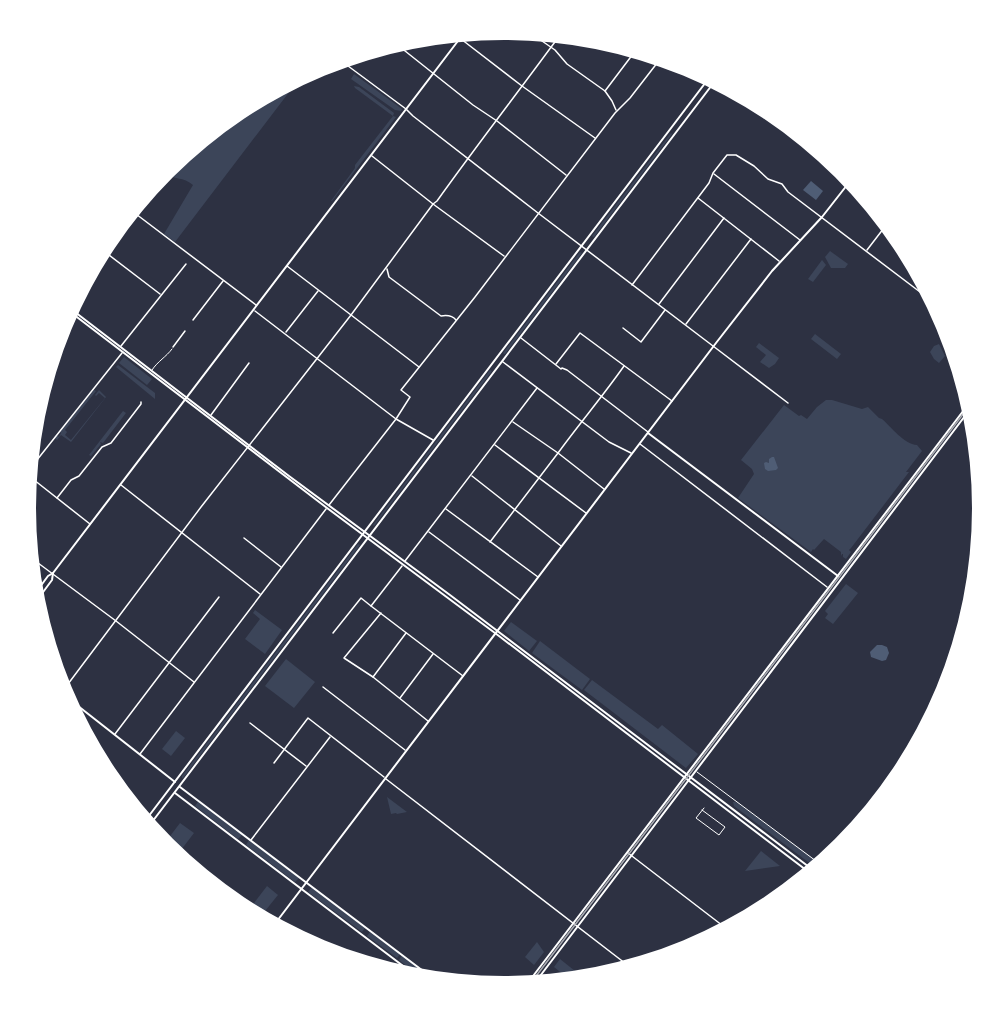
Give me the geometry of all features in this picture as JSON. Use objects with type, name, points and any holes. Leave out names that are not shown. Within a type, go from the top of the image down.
[{"type":"main road","points":[[43,589],[90,524],[457,43]]},
{"type":"main road","points":[[150,814],[704,85]]},
{"type":"main road","points":[[154,819],[710,88]]},
{"type":"main road","points":[[279,918],[713,346],[780,261],[822,217],[845,188]]},
{"type":"main road","points":[[589,236],[594,240]]},
{"type":"main road","points":[[78,316],[152,370],[326,508],[404,563],[685,777],[806,865]]},
{"type":"main road","points":[[78,316],[248,446]]},
{"type":"main road","points":[[497,357],[502,362]]},
{"type":"main road","points":[[534,975],[962,413]]},
{"type":"main road","points":[[541,974],[963,418]]},
{"type":"main road","points":[[648,432],[838,576]]},
{"type":"main road","points":[[43,586],[51,577]]},
{"type":"main road","points":[[81,707],[180,787],[419,968]]},
{"type":"main road","points":[[175,782],[175,793]]},
{"type":"main road","points":[[175,793],[401,964]]},
{"type":"main road","points":[[713,797],[803,868]]},
{"type":"main road","points":[[240,843],[245,837]]},
{"type":"street","points":[[466,42],[595,139]]},
{"type":"street","points":[[543,42],[567,63],[605,91],[616,111]]},
{"type":"street","points":[[70,683],[248,446],[351,315],[554,43]]},
{"type":"street","points":[[405,51],[567,176]]},
{"type":"street","points":[[605,91],[630,58]]},
{"type":"street","points":[[140,754],[396,419],[410,397],[401,390],[457,321],[616,111],[630,98],[655,65]]},
{"type":"street","points":[[349,67],[788,403]]},
{"type":"street","points":[[633,285],[710,182],[727,155],[737,156],[754,166],[769,180],[782,184],[786,190],[918,290]]},
{"type":"street","points":[[371,156],[505,257]]},
{"type":"street","points":[[713,174],[800,240]]},
{"type":"street","points":[[698,198],[780,261]]},
{"type":"street","points":[[139,216],[257,306]]},
{"type":"street","points":[[659,304],[724,218]]},
{"type":"street","points":[[866,250],[881,231]]},
{"type":"street","points":[[685,325],[752,239]]},
{"type":"street","points":[[110,256],[161,295]]},
{"type":"street","points":[[120,346],[186,264]]},
{"type":"street","points":[[287,266],[419,368]]},
{"type":"street","points":[[386,267],[391,279],[441,316],[452,316],[457,321]]},
{"type":"street","points":[[194,320],[223,280]]},
{"type":"street","points":[[285,333],[318,290]]},
{"type":"street","points":[[253,310],[396,419],[434,440]]},
{"type":"street","points":[[623,328],[641,342],[666,310]]},
{"type":"street","points":[[173,347],[185,332]]},
{"type":"street","points":[[555,365],[580,333],[672,401]]},
{"type":"street","points":[[520,337],[648,432]]},
{"type":"street","points":[[39,458],[123,352]]},
{"type":"street","points":[[502,362],[613,445],[632,453]]},
{"type":"street","points":[[211,416],[249,363]]},
{"type":"street","points":[[490,542],[624,366]]},
{"type":"street","points":[[371,606],[537,388]]},
{"type":"street","points":[[57,498],[71,480],[79,476],[102,447],[111,442],[141,402]]},
{"type":"street","points":[[512,421],[604,489]]},
{"type":"street","points":[[494,444],[586,513]]},
{"type":"street","points":[[639,444],[829,588]]},
{"type":"street","points":[[471,475],[561,546]]},
{"type":"street","points":[[37,482],[90,524]]},
{"type":"street","points":[[121,485],[261,595]]},
{"type":"street","points":[[446,508],[537,578]]},
{"type":"street","points":[[428,531],[520,600]]},
{"type":"street","points":[[244,538],[282,567]]},
{"type":"street","points":[[39,563],[194,682]]},
{"type":"street","points":[[114,734],[219,597]]},
{"type":"street","points":[[333,633],[361,598],[463,676]]},
{"type":"street","points":[[381,613],[345,658],[429,721]]},
{"type":"street","points":[[373,677],[406,633]]},
{"type":"street","points":[[399,698],[433,653]]},
{"type":"street","points":[[323,687],[406,751]]},
{"type":"street","points":[[274,763],[308,718],[622,961]]},
{"type":"street","points":[[250,723],[307,766]]},
{"type":"street","points":[[250,840],[331,736]]},
{"type":"street","points":[[627,853],[720,923]]},
{"type":"lane","points":[[152,370],[173,347]]},
{"type":"lane","points":[[696,771],[814,859]]},
{"type":"lane","points":[[703,809],[725,827],[719,836],[696,818],[703,809]]},
{"type":"shaded area","points":[[354,74],[402,109],[401,111],[395,110],[351,79]]},
{"type":"shaded area","points":[[354,86],[359,87],[394,113],[393,116],[355,88]]},
{"type":"shaded area","points":[[289,93],[175,242],[164,234],[193,185],[173,177],[219,137]]},
{"type":"shaded area","points":[[393,116],[396,117],[331,201],[355,165]]},
{"type":"shaded area","points":[[672,134],[593,237],[592,236]]},
{"type":"shaded area","points":[[811,181],[823,191],[816,200],[803,190]]},
{"type":"shaded area","points":[[830,251],[848,264],[845,268],[831,268],[825,257]]},
{"type":"shaded area","points":[[580,252],[582,253],[504,354],[503,353]]},
{"type":"shaded area","points":[[822,260],[826,265],[813,282],[808,279]]},
{"type":"shaded area","points":[[815,334],[841,354],[837,359],[811,339]]},
{"type":"shaded area","points":[[759,343],[779,358],[769,368],[760,362],[766,355],[756,347]]},
{"type":"shaded area","points":[[939,344],[945,356],[939,363],[930,352],[934,346]]},
{"type":"shaded area","points":[[124,357],[152,379],[147,385],[119,363]]},
{"type":"shaded area","points":[[118,365],[155,393],[155,399],[116,367]]},
{"type":"shaded area","points":[[490,370],[492,371],[374,526],[373,525]]},
{"type":"shaded area","points":[[94,390],[96,391],[65,430],[67,432],[65,435],[71,440],[105,398],[99,393],[95,395],[99,390],[106,397],[71,442],[61,435],[57,440],[54,437],[56,435],[59,437],[60,432]]},
{"type":"shaded area","points":[[826,400],[862,409],[868,407],[903,438],[917,445],[922,451],[906,472],[909,472],[849,550],[851,552],[846,559],[843,554],[841,556],[841,552],[824,539],[811,552],[738,498],[754,474],[752,469],[741,460],[784,405],[807,419]]},
{"type":"shaded area","points":[[123,411],[126,413],[103,443],[100,442],[101,444],[91,456],[89,455]]},
{"type":"shaded area","points":[[772,457],[778,468],[768,471],[764,463],[769,463]]},
{"type":"shaded area","points":[[358,544],[360,545],[182,778],[182,776]]},
{"type":"shaded area","points":[[846,584],[858,593],[833,624],[825,618],[828,614],[825,611]]},
{"type":"shaded area","points":[[255,610],[282,630],[265,654],[245,639],[260,619],[253,613]]},
{"type":"shaded area","points":[[511,622],[537,641],[529,651],[504,631]]},
{"type":"shaded area","points":[[540,641],[590,679],[582,690],[532,653]]},
{"type":"shaded area","points":[[877,645],[887,647],[889,653],[886,660],[871,657],[870,652]]},
{"type":"shaded area","points":[[286,659],[315,682],[294,708],[265,686]]},
{"type":"shaded area","points":[[592,680],[658,729],[662,725],[698,754],[686,768],[584,690]]},
{"type":"shaded area","points":[[176,731],[185,738],[171,756],[162,749]]},
{"type":"shaded area","points":[[387,797],[407,812],[391,814]]},
{"type":"shaded area","points":[[198,802],[242,835],[238,839],[195,806]]},
{"type":"shaded area","points":[[733,802],[736,802],[814,859],[809,863],[734,806]]},
{"type":"shaded area","points":[[180,823],[194,833],[183,848],[170,836]]},
{"type":"shaded area","points":[[249,840],[299,878],[295,882],[246,845]]},
{"type":"shaded area","points":[[761,851],[780,866],[745,871]]},
{"type":"shaded area","points":[[267,886],[278,895],[266,910],[254,903]]},
{"type":"shaded area","points":[[312,887],[365,928],[362,932],[308,892]]},
{"type":"shaded area","points":[[370,932],[400,954],[397,958],[367,936]]},
{"type":"shaded area","points":[[537,942],[544,952],[534,965],[525,957]]},
{"type":"shaded area","points":[[402,955],[419,968],[406,965],[399,960]]},
{"type":"shaded area","points":[[560,959],[574,970],[561,972],[554,967]]},
{"type":"tram line","points":[[537,975],[963,415]]}]
